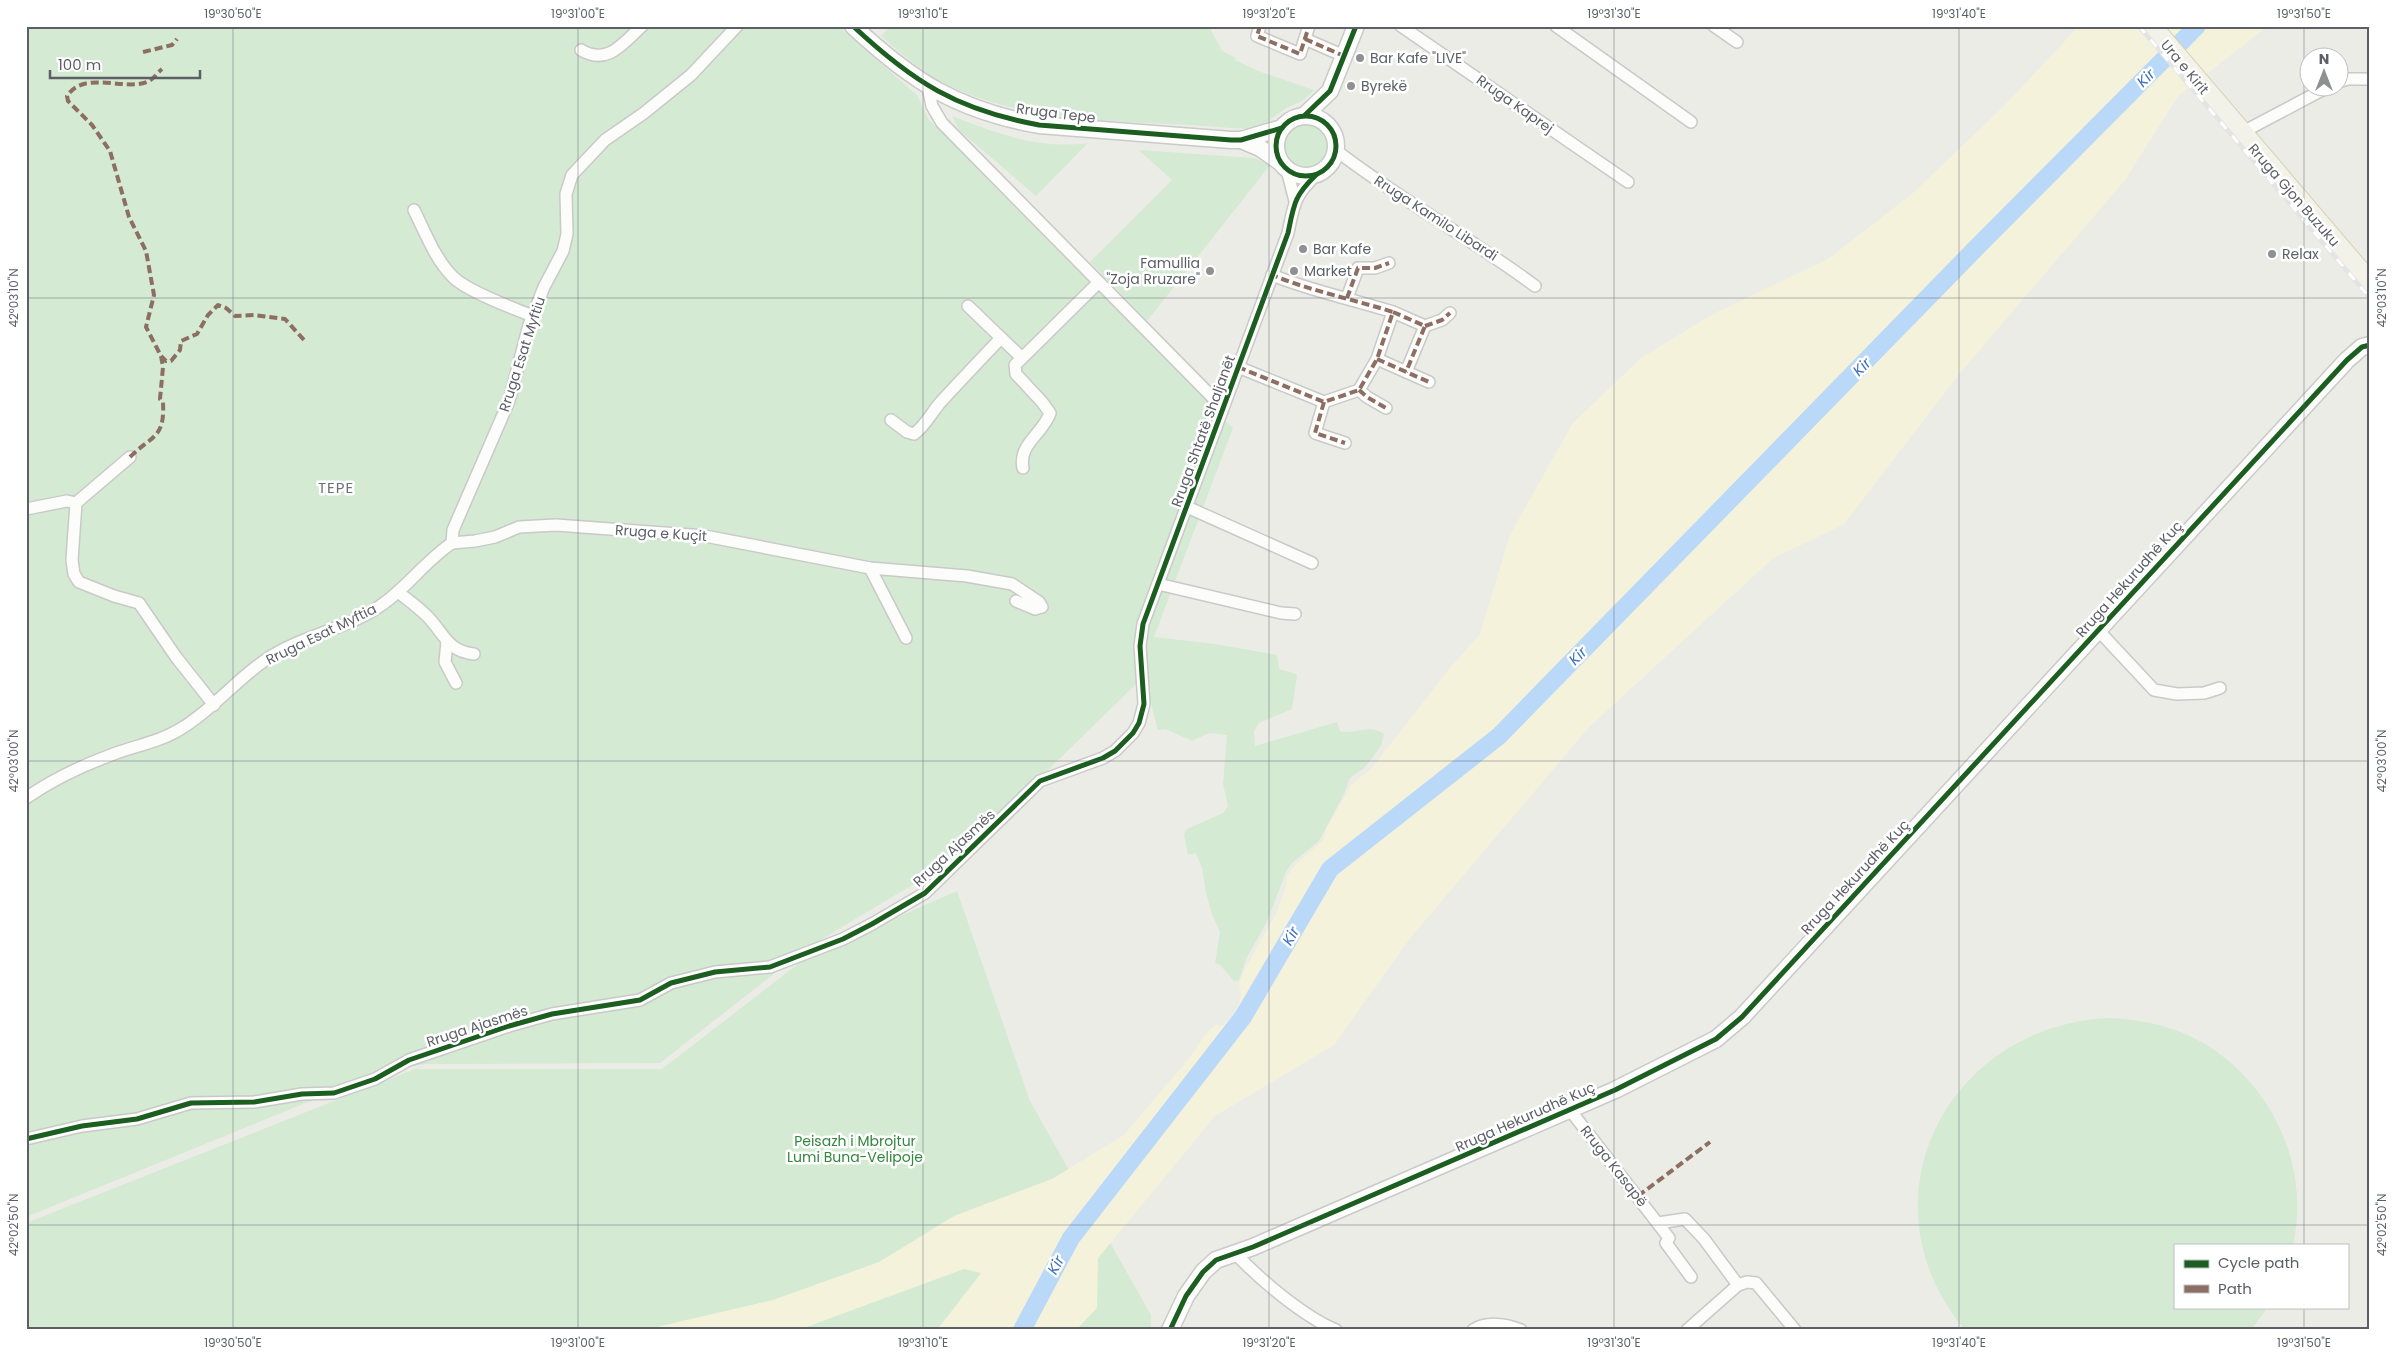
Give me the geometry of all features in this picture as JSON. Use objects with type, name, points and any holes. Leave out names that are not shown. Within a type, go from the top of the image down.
[{"type":"main road","name":"Ura e Kirit","points":[[2152,26],[2219,107]]},
{"type":"main road","name":"Rruga Gjon Buzuku","points":[[2219,107],[2370,282]]},
{"type":"street","points":[[581,50],[591,56],[601,57],[610,54],[642,26]]},
{"type":"street","name":"Rruga Esat Myftiu","points":[[452,543],[453,530],[510,401],[533,316],[544,287],[563,251],[567,234],[566,194],[568,183],[578,166],[605,140],[644,113],[691,75],[737,26]]},
{"type":"street","name":"Rruga Tepe","points":[[853,26],[886,57],[928,86],[967,106],[1002,117],[1039,125],[1241,140],[1260,148],[1284,166]]},
{"type":"street","points":[[1260,26],[1257,36],[1300,54],[1310,26]]},
{"type":"street","points":[[1329,126],[1330,90],[1356,26]]},
{"type":"street","name":"Rruga Kaprej","points":[[1401,26],[1628,182]]},
{"type":"street","points":[[1556,26],[1691,122]]},
{"type":"street","points":[[1714,26],[1736,42]]},
{"type":"street","points":[[1305,39],[1344,56]]},
{"type":"street","points":[[2348,79],[2370,79]]},
{"type":"street","points":[[928,86],[932,106],[942,123],[1223,408]]},
{"type":"street","points":[[1305,115],[1318,118],[1329,126],[1336,137],[1337,151],[1333,162],[1325,171],[1306,177],[1284,166],[1276,145],[1282,128],[1292,119],[1305,115],[1330,90]]},
{"type":"street","points":[[2241,133],[2307,98]]},
{"type":"street","name":"Rruga Tepe","points":[[1241,140],[1282,128]]},
{"type":"street","name":"Rruga Kamilo Libardi","points":[[1337,151],[1379,183],[1500,259],[1535,286]]},
{"type":"street","name":"Rruga Shtatë Shaljanët","points":[[1284,166],[1295,201]]},
{"type":"street","name":"Rruga Shtatë Shaljanët","points":[[1144,704],[1141,636],[1158,584],[1288,233],[1295,201],[1301,190],[1316,175]]},
{"type":"street","points":[[414,210],[432,247],[455,279],[509,307],[533,316]]},
{"type":"street","points":[[1347,298],[1358,268],[1375,268],[1389,263]]},
{"type":"street","points":[[1272,275],[1321,293],[1347,298],[1393,312],[1425,326],[1442,320],[1450,314]]},
{"type":"street","points":[[1023,468],[1022,454],[1050,413],[1016,374],[1015,365],[1098,283]]},
{"type":"street","points":[[968,306],[1021,357]]},
{"type":"street","points":[[1345,442],[1316,433],[1324,402],[1359,390],[1377,359],[1393,312]]},
{"type":"street","points":[[1406,372],[1425,326]]},
{"type":"street","points":[[891,420],[907,432],[914,434],[920,430],[960,380],[1001,338]]},
{"type":"street","name":"Rruga Hekurudhë Kuç","points":[[1170,1330],[1186,1296],[1203,1272],[1216,1260],[1316,1220],[1570,1110],[1706,1045],[1733,1025],[2347,360],[2362,347],[2370,345]]},
{"type":"street","points":[[1377,359],[1429,382]]},
{"type":"street","name":"Rruga Shtatë Shaljanët","points":[[1238,367],[1324,402]]},
{"type":"street","points":[[1359,390],[1386,408]]},
{"type":"street","points":[[130,457],[76,503],[72,560],[74,574],[79,582],[114,596],[139,603],[176,657],[214,705]]},
{"type":"street","points":[[26,509],[67,501],[76,503]]},
{"type":"street","name":"Rruga Shtatë Shaljanët","points":[[1187,507],[1312,563]]},
{"type":"street","name":"Rruga e Kuçit","points":[[452,543],[488,538],[519,527],[582,526],[732,540],[762,548],[870,568],[966,576],[1012,584],[1039,602],[1042,607],[1035,609],[1016,601]]},
{"type":"street","name":"Rruga Esat Myftia","points":[[26,798],[70,772],[109,755],[169,736],[214,705],[249,672],[277,653],[367,613],[398,592],[431,558],[452,543]]},
{"type":"street","points":[[870,568],[906,638]]},
{"type":"street","points":[[1158,584],[1281,613],[1296,614]]},
{"type":"street","points":[[398,592],[427,616],[447,642],[462,651],[474,654]]},
{"type":"street","points":[[2098,630],[2154,690],[2177,694],[2204,693],[2220,688]]},
{"type":"street","points":[[447,642],[445,662],[456,683]]},
{"type":"street","name":"Rruga Ajasmës","points":[[26,1139],[82,1126],[137,1119],[190,1103],[254,1102],[302,1094],[334,1093],[375,1079],[409,1060],[539,1017],[640,1000],[680,980],[715,972],[770,967],[828,945],[872,924],[925,893],[1040,781],[1103,758],[1115,751],[1133,733],[1142,715],[1144,704]]},
{"type":"street","name":"Rruga Kasapë","points":[[1570,1110],[1669,1238],[1666,1243],[1691,1277]]},
{"type":"street","points":[[1658,1223],[1685,1218],[1704,1239],[1738,1285]]},
{"type":"street","points":[[1235,1253],[1262,1279],[1332,1329]]},
{"type":"street","points":[[1687,1330],[1738,1285],[1747,1282],[1756,1283],[1795,1330]]},
{"type":"street","points":[[1473,1330],[1480,1325],[1496,1325],[1521,1330]]},
{"type":"green space","points":[[26,26],[838,26],[917,95],[929,120],[962,151],[1233,428],[1154,637],[1215,644],[1277,655],[1279,669],[1296,674],[1292,709],[1259,723],[1254,731],[1255,746],[1337,722],[1340,731],[1352,732],[1373,729],[1384,734],[1381,746],[1370,761],[1350,778],[1344,794],[1319,841],[1292,863],[1286,872],[1267,922],[1247,957],[1239,980],[1234,981],[1220,965],[1215,963],[1220,932],[1206,893],[1202,868],[1196,853],[1188,855],[1184,834],[1187,829],[1223,813],[1228,806],[1223,784],[1227,735],[1209,733],[1192,741],[1166,729],[1158,730],[1150,699],[1147,657],[1137,683],[959,857],[807,948],[660,1063],[427,1064],[389,1069],[26,1217]]},
{"type":"green space","points":[[890,26],[1209,26],[1222,51],[1236,58],[1235,60],[1258,71],[1314,90],[1310,95],[1264,124],[1252,129],[1088,119],[1033,112],[980,98],[934,78],[881,36]]},
{"type":"green space","points":[[952,116],[1001,134],[1035,142],[1070,145],[1088,143],[1036,196],[959,130]]},
{"type":"green space","points":[[1311,122],[1323,128],[1328,136],[1328,154],[1323,162],[1315,167],[1301,168],[1289,162],[1284,154],[1283,140],[1289,128],[1297,123]]},
{"type":"green space","points":[[1139,150],[1254,158],[1270,165],[1147,321],[1090,262],[1172,180]]},
{"type":"green space","name":"Peisazh i Mbrojtur Lumi Buna-Velipoje","points":[[957,891],[1030,1101],[1151,1315],[1151,1330],[26,1330],[26,1223],[415,1069],[662,1069],[807,957]]},
{"type":"green space","points":[[2107,1018],[2140,1021],[2171,1029],[2192,1037],[2219,1053],[2242,1073],[2262,1097],[2278,1124],[2289,1152],[2296,1183],[2297,1214],[2293,1244],[2174,1244],[2174,1308],[2267,1308],[2251,1330],[1965,1330],[1934,1280],[1919,1229],[1920,1178],[1935,1130],[1963,1087],[2001,1053],[2050,1029]]},
{"type":"sand","points":[[2079,26],[2268,26],[2178,96],[2125,180],[1959,374],[1844,524],[1772,559],[1589,727],[1411,937],[1334,1045],[1215,1116],[1098,1258],[1097,1308],[1076,1330],[937,1330],[981,1273],[964,1269],[798,1330],[644,1330],[773,1300],[879,1262],[954,1216],[1052,1179],[1124,1135],[1191,1056],[1205,1035],[1215,1025],[1223,1026],[1237,1011],[1241,997],[1239,983],[1276,914],[1286,886],[1287,876],[1296,864],[1323,841],[1326,829],[1352,784],[1372,768],[1450,668],[1480,634],[1510,535],[1573,423],[1640,359],[1711,315],[1828,259],[1912,194],[2004,106]]},
{"type":"waterway","name":"Kir","points":[[1022,1330],[1071,1238],[1243,1017],[1330,869],[1499,736],[1981,243],[2197,26]]},
{"type":"railway","points":[[2139,26],[2370,298]]},
{"type":"marked path","points":[[1260,26],[1257,36],[1300,54],[1309,26]]},
{"type":"marked path","points":[[143,52],[172,45],[177,39]]},
{"type":"marked path","points":[[1305,39],[1344,56]]},
{"type":"marked path","points":[[130,457],[156,435],[162,423],[163,402],[160,399],[163,367],[161,356],[146,327],[154,295],[146,251],[129,217],[110,151],[92,125],[68,101],[67,96],[74,88],[83,84],[138,84],[147,82],[162,69]]},
{"type":"marked path","points":[[1347,298],[1358,268],[1375,268],[1389,263]]},
{"type":"marked path","points":[[1238,367],[1324,402],[1359,390],[1377,359],[1393,312],[1272,275]]},
{"type":"marked path","points":[[161,356],[166,361],[171,361],[180,350],[181,341],[197,334],[208,315],[218,305],[226,308],[235,316],[254,315],[285,319],[304,340]]},
{"type":"marked path","points":[[1393,312],[1425,326],[1406,372]]},
{"type":"marked path","points":[[1425,326],[1442,320],[1450,313]]},
{"type":"marked path","points":[[1377,359],[1429,382]]},
{"type":"marked path","points":[[1359,390],[1386,408]]},
{"type":"marked path","points":[[1324,402],[1315,433],[1345,443]]},
{"type":"marked path","points":[[1638,1196],[1710,1142]]},
{"type":"cycle path","points":[[853,26],[896,63],[938,91],[960,102],[1010,119],[1039,125],[1231,140],[1241,140],[1282,128]]},
{"type":"cycle path","points":[[1305,115],[1330,91],[1356,26]]},
{"type":"cycle path","points":[[1300,116],[1312,116],[1323,121],[1331,129],[1336,140],[1336,146],[1334,158],[1323,171],[1312,176],[1300,176],[1289,171],[1281,163],[1276,152],[1276,140],[1281,129],[1289,121],[1300,116]]},
{"type":"cycle path","points":[[26,1139],[82,1126],[137,1119],[191,1103],[254,1102],[302,1094],[334,1093],[375,1079],[409,1060],[509,1026],[552,1014],[640,1000],[671,983],[715,972],[770,967],[843,939],[925,893],[1040,781],[1103,758],[1115,751],[1133,733],[1139,723],[1144,704],[1140,646],[1143,624],[1288,233],[1296,201],[1303,189],[1316,175]]},
{"type":"cycle path","points":[[1170,1330],[1186,1296],[1203,1272],[1216,1260],[1253,1247],[1615,1090],[1716,1039],[1742,1017],[2347,360],[2362,347],[2370,345]]},
{"type":"place","name":"Bar Kafe \"LIVE\"","points":[[1360,58]]},
{"type":"place","name":"Byrekë","points":[[1351,86]]},
{"type":"place","name":"Bar Kafe","points":[[1303,249]]},
{"type":"place","name":"Relax","points":[[2272,254]]},
{"type":"place","name":"Famullia \"Zoja Rruzare\"","points":[[1210,271]]},
{"type":"place","name":"Market","points":[[1294,271]]},
{"type":"district","name":"TEPE","points":[[336,488]]}]
